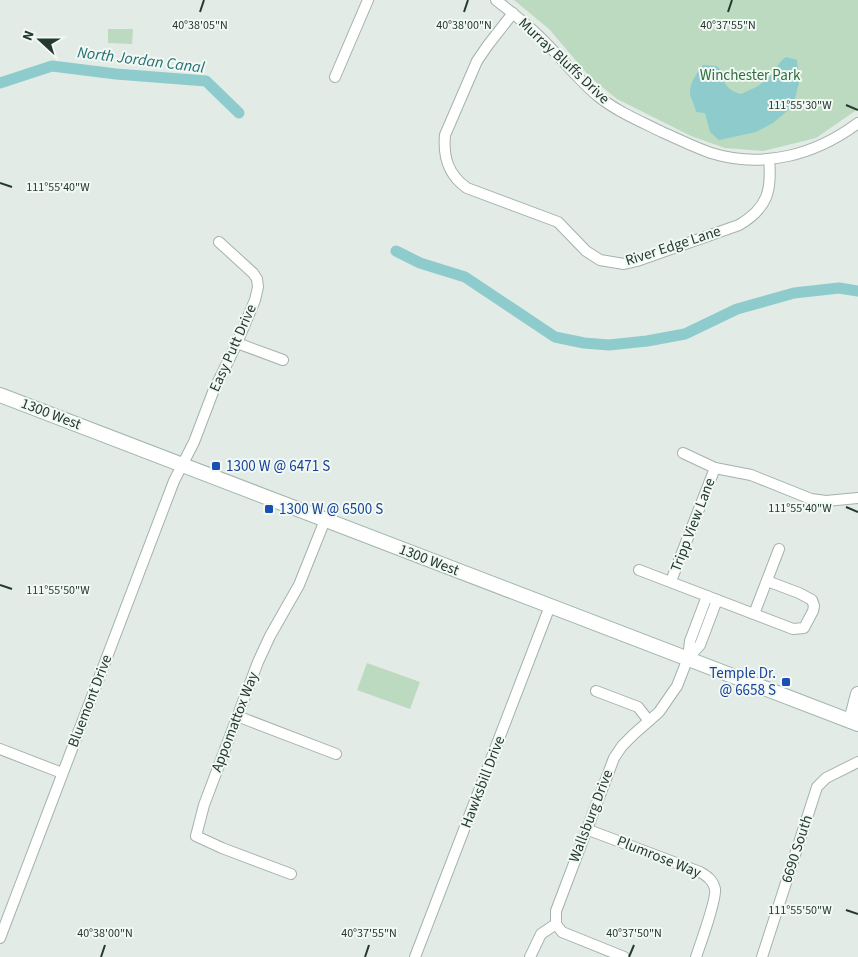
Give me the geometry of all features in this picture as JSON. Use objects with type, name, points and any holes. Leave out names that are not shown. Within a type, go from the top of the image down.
[{"type":"street","points":[[335,77],[368,0]]},
{"type":"street","name":"Murray Bluffs Drive","points":[[496,0],[540,36],[584,84],[616,109],[696,148],[741,159],[769,159],[802,154],[831,141],[858,123]]},
{"type":"street","name":"River Edge Lane","points":[[513,13],[488,45],[473,69],[445,135],[444,147],[450,172],[467,188],[558,222],[594,257],[608,263],[624,264],[739,225],[747,220],[760,208],[768,194],[770,177],[769,159]]},
{"type":"street","name":"Easy Putt Drive","points":[[183,465],[213,392],[237,343],[258,287],[257,279],[248,267],[218,242]]},
{"type":"street","points":[[237,343],[283,360]]},
{"type":"street","name":"1300 West","points":[[0,395],[854,723]]},
{"type":"street","points":[[684,454],[714,468]]},
{"type":"street","name":"Bluemont Drive","points":[[0,938],[174,481],[183,465]]},
{"type":"street","name":"Tripp View Lane","points":[[671,581],[714,468],[751,475],[811,499],[826,501],[858,498]]},
{"type":"street","name":"Appomattox Way","points":[[291,874],[196,836],[204,805],[237,716],[266,645],[298,584],[325,520]]},
{"type":"street","points":[[754,614],[779,549]]},
{"type":"street","points":[[639,570],[793,629],[801,629],[807,626],[814,610],[812,600],[767,581]]},
{"type":"street","name":"Wallsburg Drive","points":[[556,924],[555,917],[558,904],[614,758],[628,740],[668,701],[677,686],[688,658],[690,641],[712,598]]},
{"type":"street","name":"Hawksbill Drive","points":[[416,957],[550,606]]},
{"type":"street","points":[[596,690],[633,704],[638,707],[649,721]]},
{"type":"street","points":[[854,723],[858,694]]},
{"type":"street","points":[[237,716],[336,754]]},
{"type":"street","points":[[0,749],[62,773]]},
{"type":"street","name":"6690 South","points":[[762,957],[817,786],[826,778],[858,762]]},
{"type":"street","name":"Plumrose Way","points":[[586,829],[700,872],[712,882],[716,894],[696,957]]},
{"type":"street","points":[[530,957],[541,934],[556,924],[558,929],[568,935],[624,957]]},
{"type":"green space","name":"Winchester Park","points":[[514,0],[858,0],[858,109],[816,138],[763,151],[725,148],[691,136],[617,99],[590,77],[549,29]]},
{"type":"green space","points":[[108,29],[133,29],[132,44],[108,43]]},
{"type":"green space","points":[[367,663],[420,682],[410,709],[357,690]]},
{"type":"water","points":[[786,57],[797,60],[799,83],[793,106],[773,123],[756,132],[719,140],[710,132],[705,113],[696,112],[690,94],[690,88],[696,74],[703,65],[716,66],[722,71],[723,80],[727,86],[741,94],[764,81]]},
{"type":"waterway","name":"North Jordan Canal","points":[[0,83],[52,66],[116,74],[206,81],[239,113]]},
{"type":"waterway","name":"North Jordan Canal","points":[[396,251],[420,263],[465,277],[555,337],[584,343],[609,345],[685,334],[737,309],[794,293],[839,288],[858,291]]},
{"type":"place","name":"1300 W @ 6471 S","points":[[216,466]]},
{"type":"place","name":"1300 W @ 6500 S","points":[[269,509]]},
{"type":"place","name":"Temple Dr. @ 6658 S","points":[[786,682]]}]
